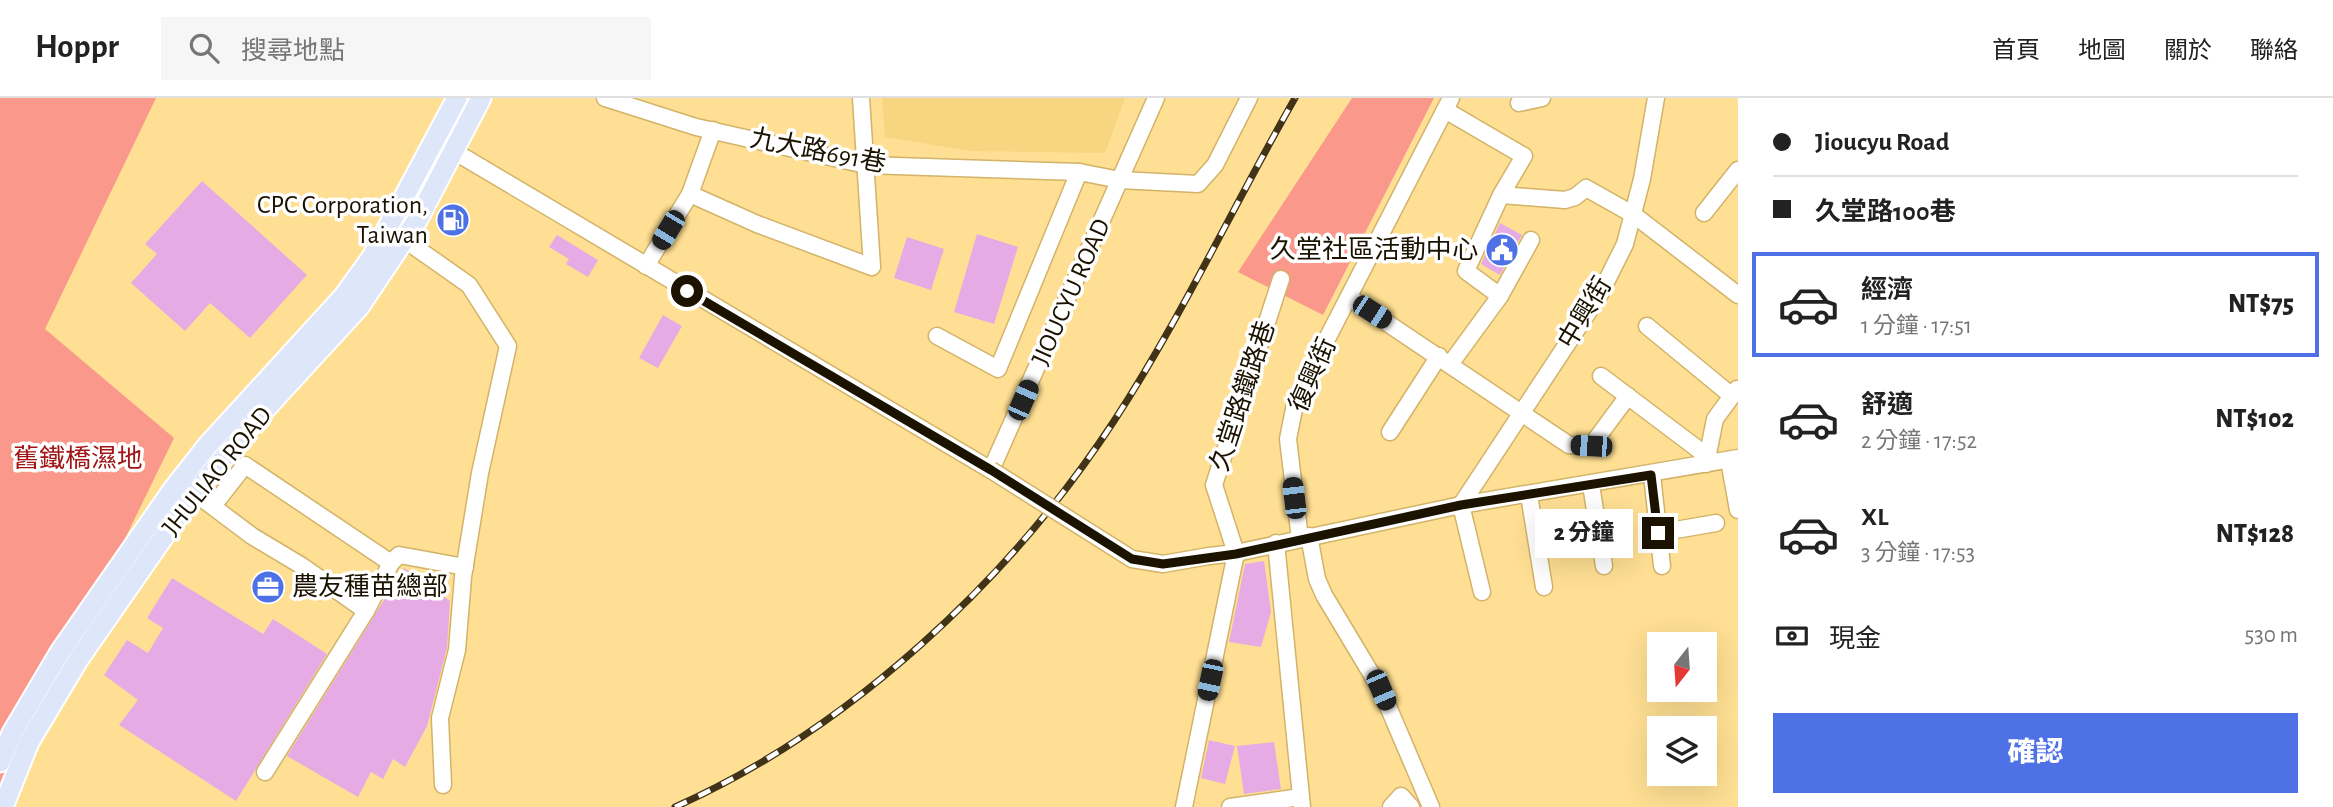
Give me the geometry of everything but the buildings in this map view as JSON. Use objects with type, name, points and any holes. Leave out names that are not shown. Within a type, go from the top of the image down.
[{"type":"main road","name":"JHULIAO ROAD","points":[[0,762],[12,733],[60,652],[187,487],[257,418],[337,317],[457,98]]},
{"type":"main road","name":"JHULIAO ROAD","points":[[337,317],[359,307],[405,240],[481,98]]},
{"type":"main road","name":"JHULIAO ROAD","points":[[3,807],[29,742],[51,701],[187,487]]},
{"type":"street","name":"九大路691巷","points":[[605,98],[713,130],[866,165],[1079,172],[1120,180],[1198,184],[1215,164],[1249,98]]},
{"type":"street","points":[[690,194],[757,224],[872,267],[861,98]]},
{"type":"street","name":"JIOUCYU ROAD","points":[[991,470],[1156,98]]},
{"type":"street","points":[[1519,103],[1542,98]]},
{"type":"street","name":"中興街","points":[[1461,505],[1600,294],[1625,244],[1634,215],[1656,98]]},
{"type":"street","name":"復興街","points":[[1430,806],[1381,690],[1317,579],[1304,538],[1288,439],[1296,399],[1448,104],[1524,156],[1501,195]]},
{"type":"street","points":[[646,266],[690,194],[713,130]]},
{"type":"street","points":[[435,140],[769,341],[991,470],[1132,559],[1163,564],[1236,554],[1276,543],[1461,505],[1651,475],[1706,461],[1734,459],[1738,510]]},
{"type":"street","points":[[1704,213],[1732,192],[1738,170]]},
{"type":"street","points":[[937,336],[998,369],[1079,172]]},
{"type":"street","points":[[1500,296],[1466,271],[1501,195],[1565,200],[1575,197],[1586,188],[1634,215],[1738,295]]},
{"type":"street","points":[[405,240],[469,285],[508,346],[480,472],[465,567],[457,650],[440,718],[443,785]]},
{"type":"street","points":[[1390,432],[1445,359],[1500,296],[1531,240]]},
{"type":"street","name":"久堂路鐵路巷","points":[[1236,554],[1214,485],[1281,279]]},
{"type":"street","points":[[1350,298],[1445,359],[1569,445],[1591,446],[1628,397]]},
{"type":"street","points":[[1647,326],[1735,392],[1716,419],[1706,461]]},
{"type":"street","points":[[1601,376],[1706,461]]},
{"type":"street","points":[[213,506],[245,465],[391,563]]},
{"type":"street","points":[[1651,475],[1662,566]]},
{"type":"street","points":[[1591,485],[1604,566]]},
{"type":"street","points":[[187,487],[252,536],[302,566],[366,611]]},
{"type":"street","points":[[1529,495],[1544,587]]},
{"type":"street","points":[[1461,505],[1482,592]]},
{"type":"street","points":[[1658,533],[1716,523]]},
{"type":"street","points":[[1230,807],[1301,802],[1276,543]]},
{"type":"street","points":[[1184,807],[1236,554]]},
{"type":"street","points":[[265,772],[366,611],[391,563],[399,555],[465,567]]},
{"type":"street","points":[[1391,807],[1401,796],[1411,807]]},
{"type":"shaded area","points":[[882,98],[1125,98],[1105,153],[970,151],[885,137]]},
{"type":"green space","name":"舊鐵橋濕地","points":[[0,98],[156,98],[45,329],[174,438],[0,795]]},
{"type":"green space","points":[[1352,98],[1434,98],[1323,315],[1238,272]]},
{"type":"railway","points":[[675,807],[740,775],[803,736],[863,693],[921,644],[976,592],[1026,537],[1072,480],[1139,382],[1295,98]]},
{"type":"place","name":"CPC Corporation, Taiwan","points":[[453,220]]},
{"type":"place","name":"久堂社區活動中心","points":[[1502,250]]},
{"type":"place","name":"農友種苗總部","points":[[268,587]]},
{"type":"route","points":[[687,291],[991,470],[1132,559],[1163,564],[1236,554],[1276,543],[1461,505],[1651,475],[1658,533]]}]
